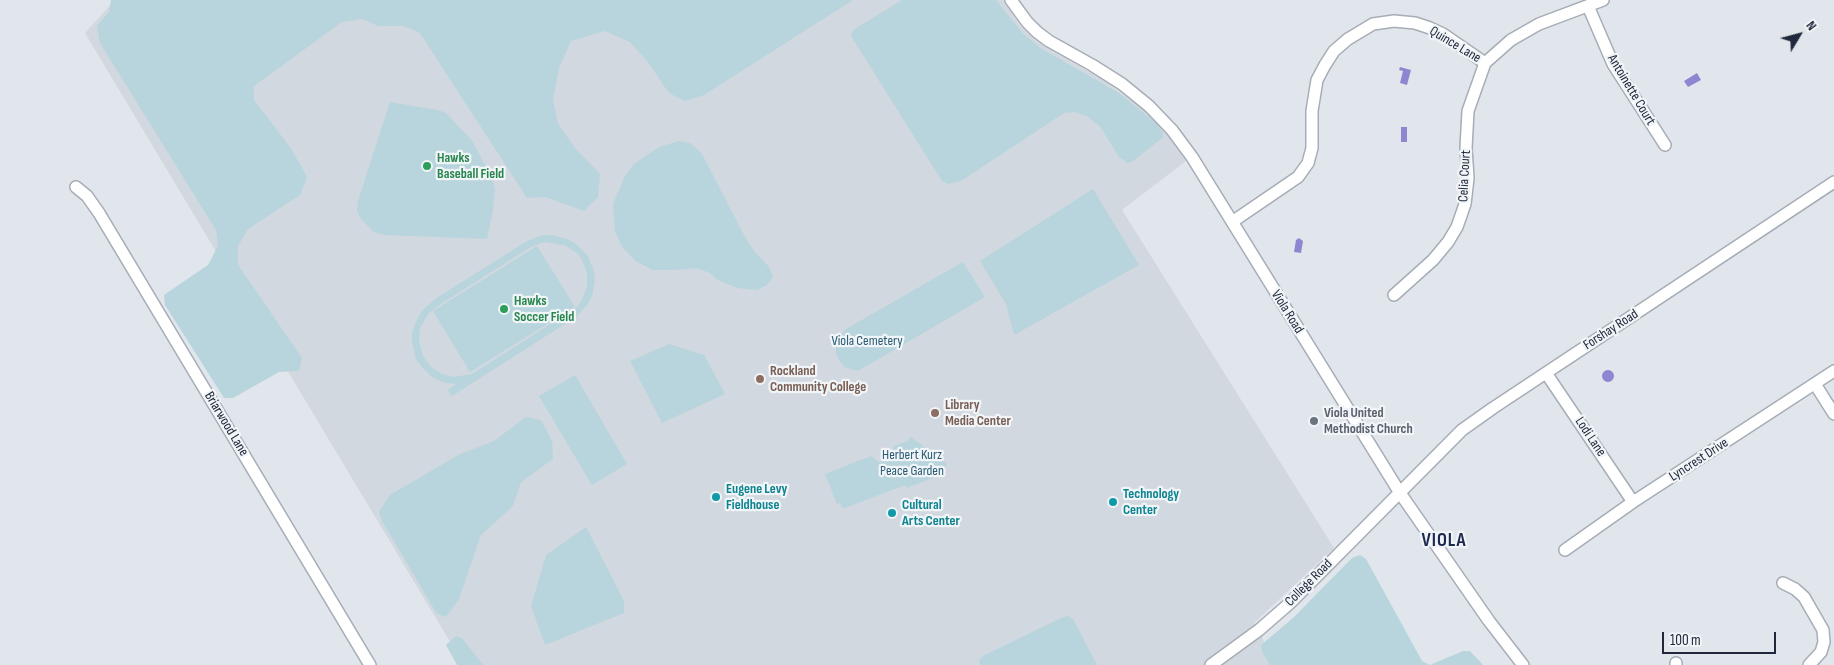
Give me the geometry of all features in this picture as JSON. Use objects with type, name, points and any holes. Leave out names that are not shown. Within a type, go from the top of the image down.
[{"type":"street","name":"Viola Road","points":[[1011,0],[1027,22],[1049,42],[1107,74],[1136,94],[1162,118],[1192,157],[1400,493],[1489,621],[1523,665]]},
{"type":"street","name":"Quince Lane","points":[[1232,222],[1298,177],[1308,163],[1312,148],[1312,111],[1317,80],[1324,65],[1334,51],[1348,38],[1373,24],[1394,21],[1415,23],[1443,34],[1485,63],[1511,40],[1539,24],[1603,0]]},
{"type":"street","name":"Antoinette Court","points":[[1588,6],[1613,64],[1665,145]]},
{"type":"street","name":"Celia Court","points":[[1394,295],[1433,260],[1448,242],[1457,227],[1465,204],[1468,178],[1466,148],[1468,111],[1485,63]]},
{"type":"street","name":"Forshay Road","points":[[1400,493],[1462,430],[1834,182]]},
{"type":"street","name":"Briarwood Lane","points":[[76,187],[97,208],[370,665]]},
{"type":"street","name":"Lyncrest Drive","points":[[1564,550],[1633,502],[1834,371]]},
{"type":"street","name":"Lodi Lane","points":[[1546,373],[1633,502]]},
{"type":"street","points":[[1815,384],[1834,414]]},
{"type":"street","name":"College Road","points":[[1211,665],[1241,645],[1276,616],[1400,493]]},
{"type":"street","points":[[1783,583],[1795,588],[1804,597],[1823,630],[1824,642],[1821,652],[1816,660],[1809,665]]},
{"type":"shaded area","name":"Rockland Community College","points":[[115,0],[1003,0],[1021,27],[1032,37],[1045,47],[1103,80],[1145,111],[1167,134],[1186,161],[1122,210],[1334,548],[1254,623],[1277,665],[464,665],[85,33]]},
{"type":"shaded area","points":[[1400,67],[1411,70],[1407,85],[1400,83],[1403,71],[1399,70]]},
{"type":"shaded area","points":[[1697,73],[1701,80],[1688,87],[1684,81]]},
{"type":"shaded area","points":[[1401,127],[1407,127],[1407,142],[1401,142]]},
{"type":"shaded area","points":[[1299,238],[1303,241],[1301,253],[1294,252],[1296,240]]},
{"type":"shaded area","points":[[1610,370],[1613,371],[1613,381],[1606,382],[1603,381],[1602,374],[1603,371]]},
{"type":"green space","points":[[111,0],[853,0],[704,95],[685,101],[669,93],[647,61],[630,42],[605,31],[571,41],[559,68],[553,99],[558,124],[575,148],[600,174],[598,197],[584,211],[545,197],[527,198],[420,33],[404,26],[378,26],[362,19],[342,22],[254,86],[254,100],[290,147],[307,177],[300,195],[248,229],[238,246],[238,265],[302,358],[299,371],[279,372],[233,398],[224,398],[165,305],[164,295],[208,265],[218,246],[216,230],[100,43],[97,26],[109,12]]},
{"type":"green space","points":[[902,0],[996,0],[1023,34],[1042,49],[1119,93],[1157,124],[1163,133],[1162,138],[1128,163],[1119,157],[1100,126],[1088,117],[1075,112],[1064,113],[961,181],[948,184],[942,181],[851,36],[853,30]]},
{"type":"green space","name":"Hawks Baseball Field","points":[[390,102],[446,113],[473,142],[492,179],[495,189],[487,239],[385,235],[374,232],[361,219],[357,211],[358,201]]},
{"type":"green space","points":[[679,141],[690,143],[702,154],[745,237],[755,252],[769,267],[773,277],[767,285],[757,290],[737,288],[718,280],[710,273],[696,268],[653,270],[637,262],[622,247],[615,231],[613,204],[625,176],[634,164],[659,147]]},
{"type":"green space","points":[[1093,189],[1139,265],[1014,335],[1006,304],[980,261]]},
{"type":"green space","points":[[543,235],[552,235],[575,243],[588,256],[594,272],[595,280],[592,296],[588,304],[576,317],[452,396],[448,390],[456,384],[445,383],[432,377],[416,359],[412,333],[418,317],[435,299],[527,241]],"holes":[[[544,242],[564,245],[577,253],[587,273],[587,287],[577,307],[472,374],[453,377],[442,374],[431,367],[423,356],[419,341],[420,328],[428,314],[439,305],[531,247]]]},
{"type":"green space","name":"Hawks Soccer Field","points":[[537,246],[575,307],[470,372],[433,311]]},
{"type":"green space","name":"Viola Cemetery","points":[[963,262],[985,297],[858,371],[844,367],[836,355],[836,340],[846,329]]},
{"type":"green space","points":[[669,344],[704,355],[725,394],[662,423],[630,361]]},
{"type":"green space","points":[[575,375],[627,464],[592,485],[539,396]]},
{"type":"green space","points":[[526,417],[541,420],[552,441],[553,459],[521,482],[513,506],[481,535],[459,599],[446,617],[437,614],[382,521],[379,512],[390,495],[460,454],[494,441]]},
{"type":"green space","name":"Herbert Kurz Peace Garden","points":[[911,437],[947,464],[937,476],[907,488],[905,485],[845,508],[840,503],[837,504],[825,474],[871,456],[879,462],[893,457],[894,446],[908,441]]},
{"type":"green space","points":[[586,527],[624,601],[624,613],[545,645],[531,606],[546,555]]},
{"type":"green space","points":[[1360,555],[1366,559],[1422,661],[1430,665],[1270,665],[1262,652],[1261,645],[1293,618],[1352,558]]},
{"type":"green space","points":[[1068,616],[1073,619],[1097,665],[980,665],[979,661],[983,656]]},
{"type":"green space","points":[[456,636],[462,638],[483,665],[457,665],[446,645]]},
{"type":"green space","points":[[1463,651],[1470,651],[1483,665],[1430,665]]},
{"type":"place","name":"Hawks Baseball Field","points":[[427,166]]},
{"type":"place","name":"Hawks Soccer Field","points":[[504,309]]},
{"type":"place","name":"Rockland Community College","points":[[760,379]]},
{"type":"place","name":"Library Media Center","points":[[935,413]]},
{"type":"place","name":"Viola United Methodist Church","points":[[1314,421]]},
{"type":"place","name":"Eugene Levy Fieldhouse","points":[[716,497]]},
{"type":"place","name":"Technology Center","points":[[1113,502]]},
{"type":"place","name":"Cultural Arts Center","points":[[892,513]]},
{"type":"district","name":"VIOLA","points":[[1444,541]]}]
